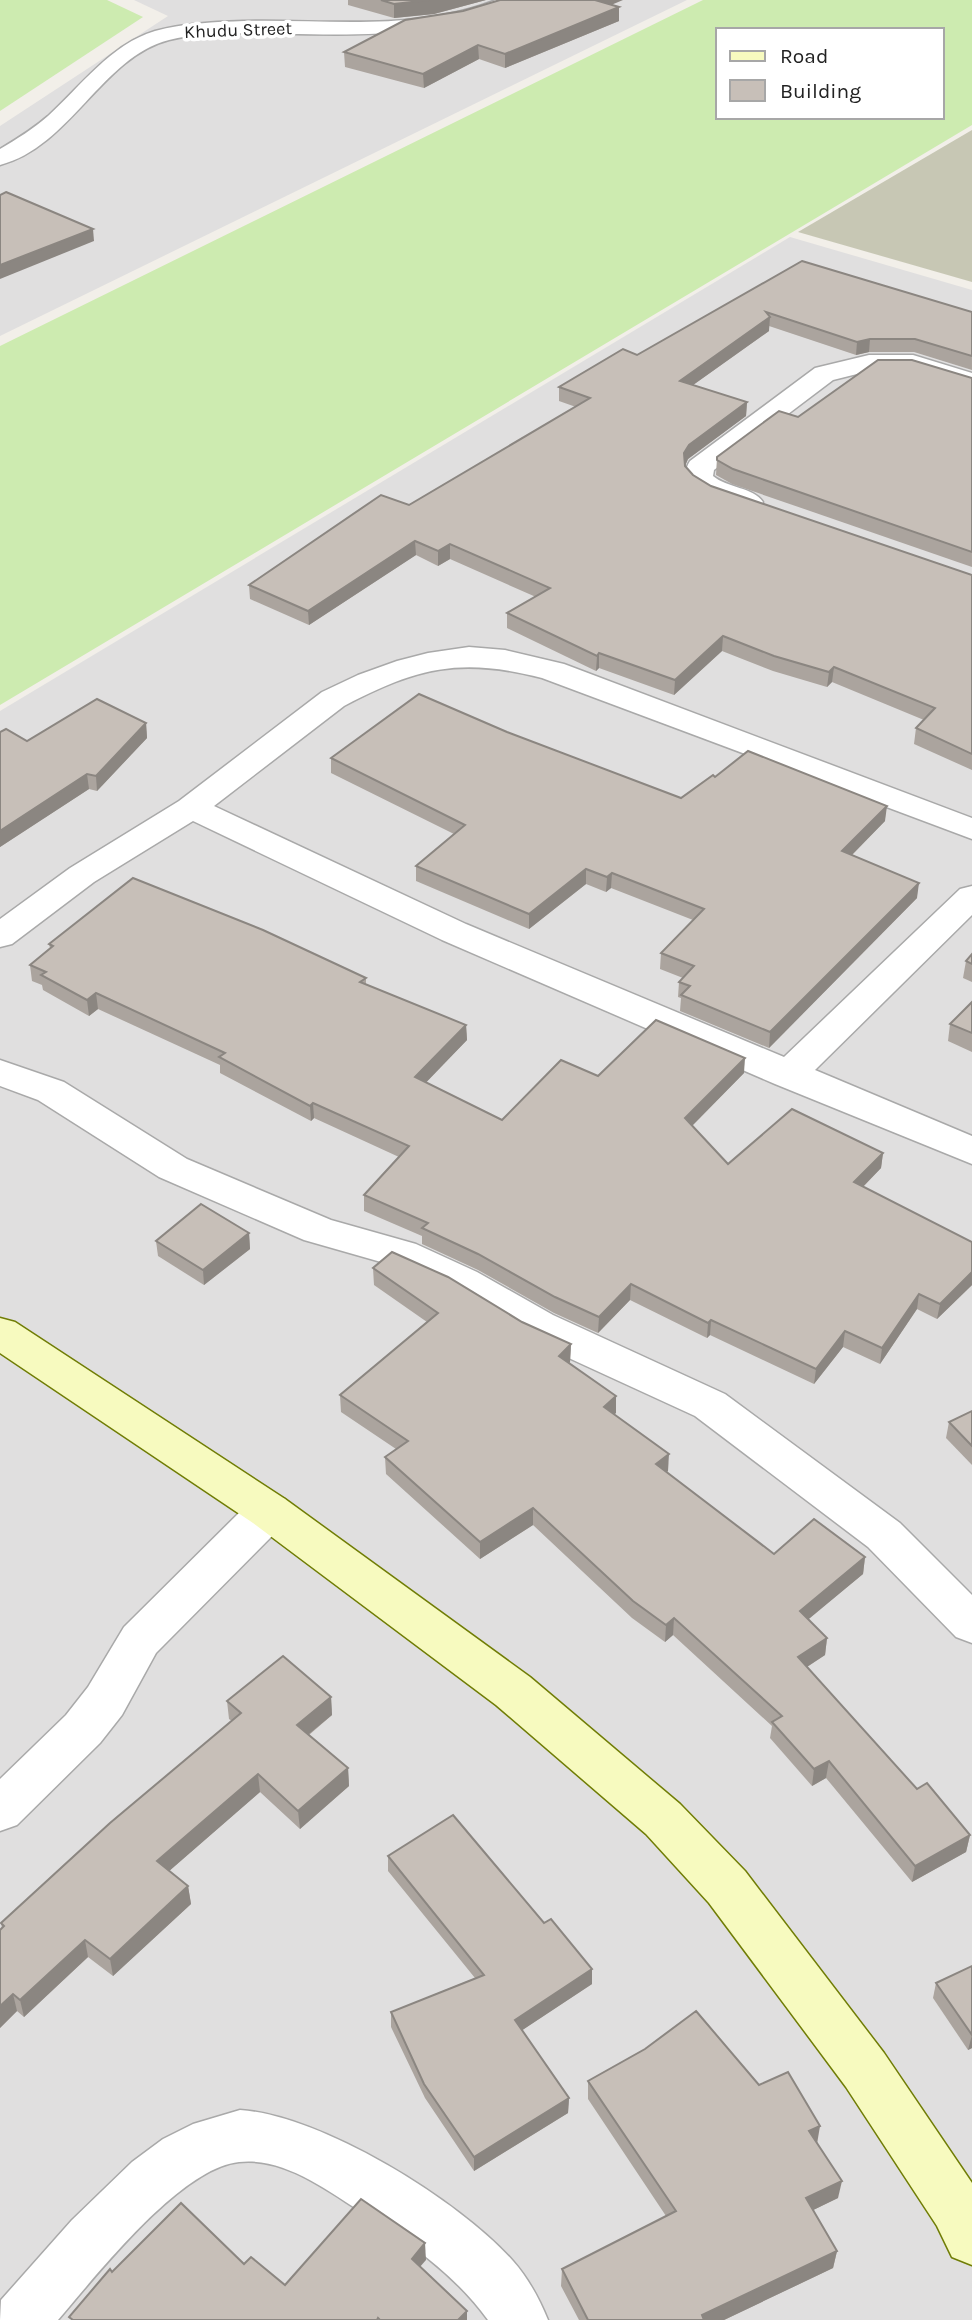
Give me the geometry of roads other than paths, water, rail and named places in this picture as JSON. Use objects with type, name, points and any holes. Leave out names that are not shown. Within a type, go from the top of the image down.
[{"type":"street","name":"Khudu Street","points":[[0,158],[43,132],[133,50],[162,35],[249,27],[374,30],[417,27],[496,9],[514,0]]},
{"type":"street","points":[[774,510],[709,486],[699,478],[700,467],[824,374],[869,363],[913,363],[972,382]]},
{"type":"street","points":[[0,936],[82,875],[191,808],[333,699],[358,685],[396,671],[465,657],[491,657],[553,671],[972,829]]},
{"type":"street","points":[[191,808],[454,932],[972,1151]]},
{"type":"street","points":[[788,1075],[972,896]]},
{"type":"street","points":[[0,1072],[51,1091],[173,1168],[318,1230],[402,1254],[463,1282],[538,1326],[710,1405],[884,1535],[972,1624]]},
{"type":"street","points":[[0,1334],[269,1511],[513,1691],[663,1819],[727,1887],[865,2070],[956,2207],[972,2238]]},
{"type":"street","points":[[0,1810],[83,1729],[105,1701],[140,1640],[269,1511]]},
{"type":"street","points":[[21,2320],[136,2191],[198,2148],[222,2137],[241,2135],[279,2141],[313,2156],[345,2171],[421,2218],[475,2258],[507,2296],[520,2320]]}]
